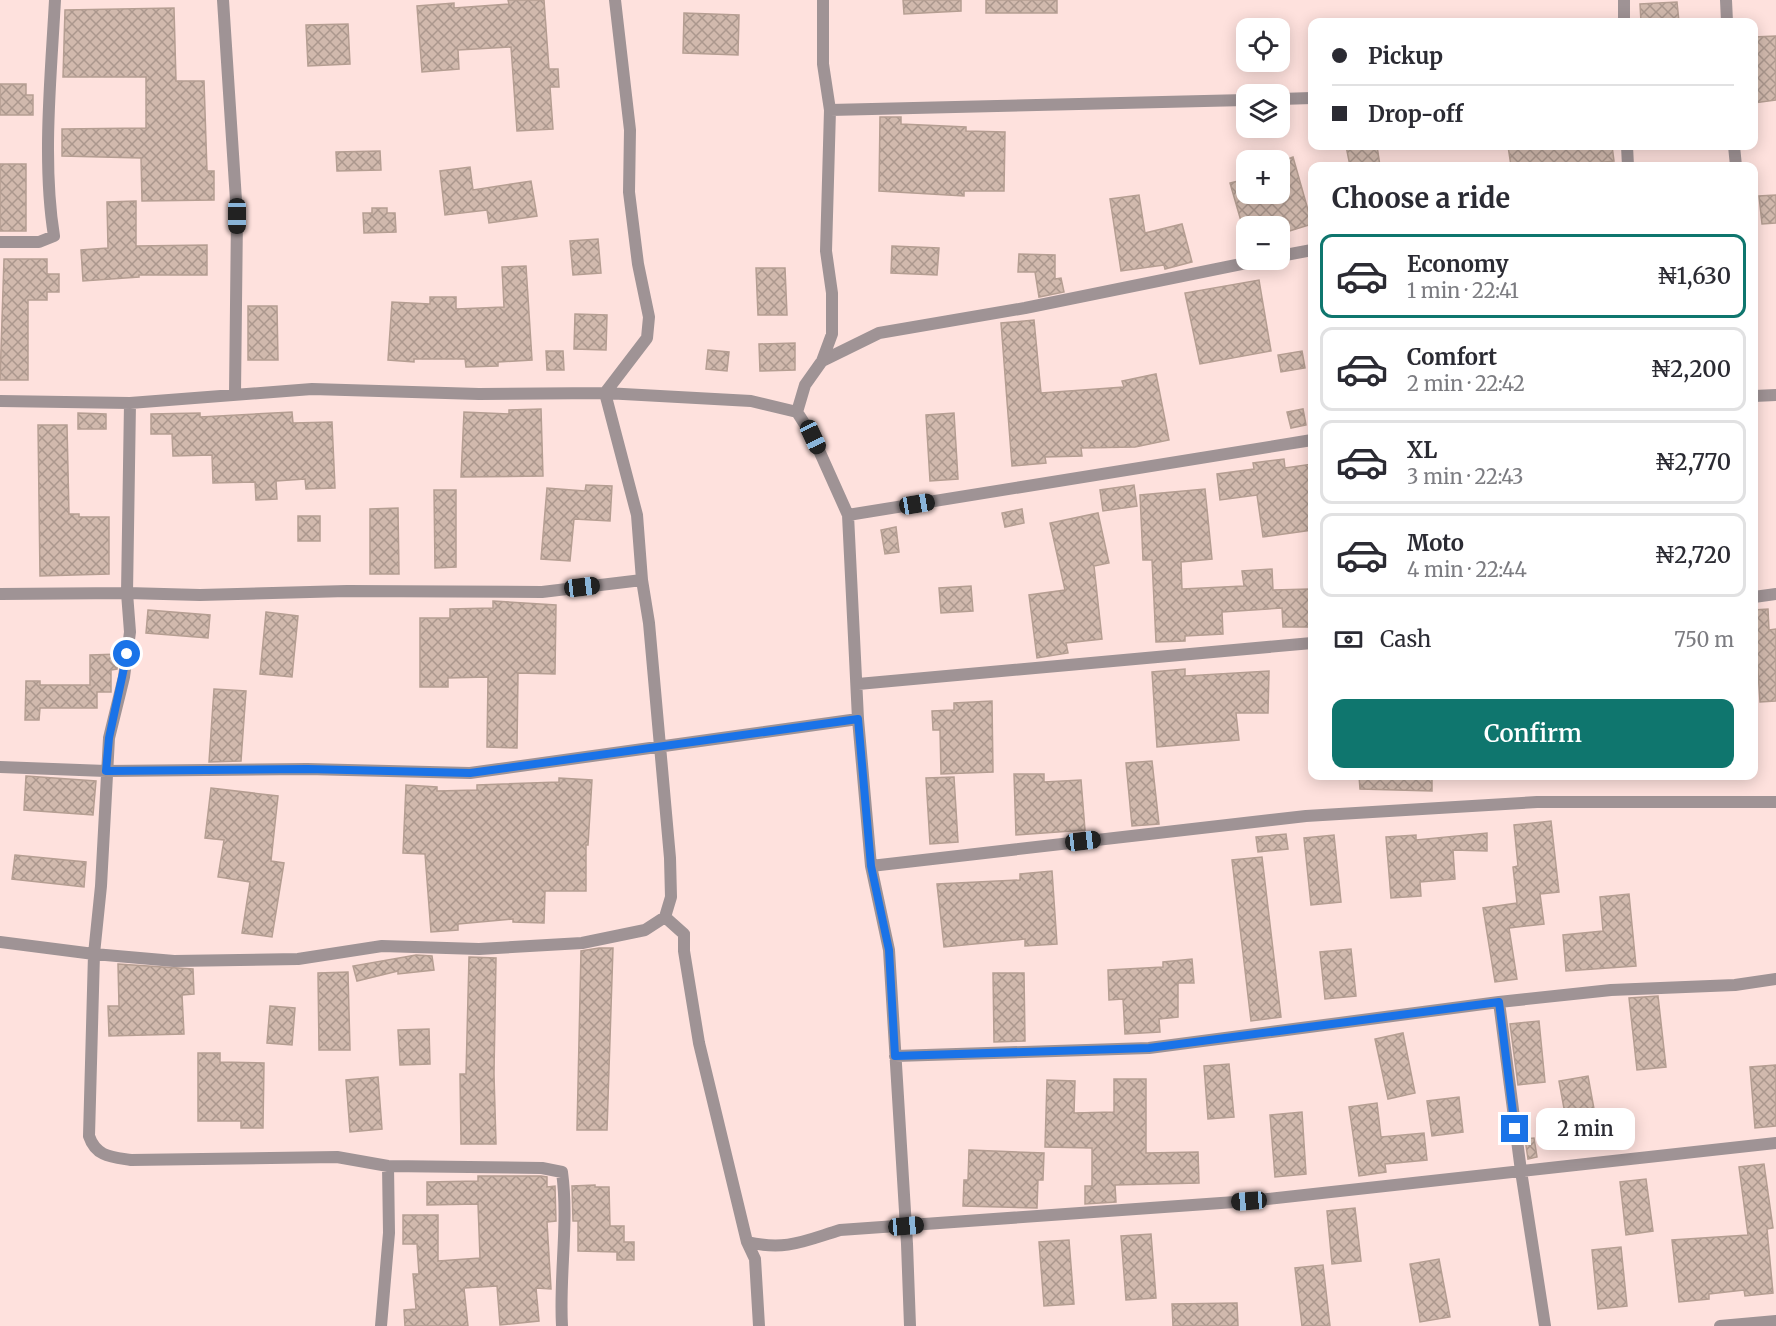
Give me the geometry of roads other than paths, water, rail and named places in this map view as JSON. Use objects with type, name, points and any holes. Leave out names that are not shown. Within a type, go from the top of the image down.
[{"type":"street","points":[[0,242],[39,242],[54,236],[51,217],[49,108],[55,0]]},
{"type":"street","points":[[223,0],[237,216],[235,394]]},
{"type":"street","points":[[605,393],[647,338],[649,316],[638,264],[629,192],[630,130],[615,0]]},
{"type":"street","points":[[797,412],[805,385],[822,361],[832,334],[832,293],[826,251],[830,110],[823,64],[823,0]]},
{"type":"street","points":[[1624,0],[1624,18]]},
{"type":"street","points":[[1726,0],[1726,18]]},
{"type":"street","points":[[1290,99],[1308,98]]},
{"type":"street","points":[[830,110],[1236,100]]},
{"type":"street","points":[[1290,254],[1308,251]]},
{"type":"street","points":[[822,361],[879,333],[1025,308],[1236,265]]},
{"type":"street","points":[[0,401],[130,403],[312,389],[479,394],[605,393],[751,401],[797,412],[813,437],[848,515],[858,719],[871,866],[889,950],[910,1326]]},
{"type":"street","points":[[0,942],[174,961],[298,959],[382,946],[479,949],[582,943],[645,930],[665,916],[671,897],[670,858],[637,515],[605,393]]},
{"type":"street","points":[[1758,396],[1776,395]]},
{"type":"street","points":[[130,403],[127,593],[130,632],[124,677],[109,738],[106,771],[106,810],[94,954],[89,1136],[97,1152],[109,1157],[131,1160],[337,1157],[388,1166],[530,1167],[562,1172],[565,1193],[560,1285],[562,1326]]},
{"type":"street","points":[[848,515],[1308,441]]},
{"type":"street","points":[[0,594],[127,593],[200,596],[347,591],[542,592],[642,580]]},
{"type":"street","points":[[1758,596],[1776,594]]},
{"type":"street","points":[[858,684],[1308,644]]},
{"type":"street","points":[[0,767],[106,771],[307,769],[470,773],[858,719]]},
{"type":"street","points":[[871,866],[1306,816],[1537,802],[1776,802]]},
{"type":"street","points":[[665,916],[684,934],[684,951],[699,1043],[747,1242],[755,1260],[759,1326]]},
{"type":"street","points":[[895,1056],[1149,1048],[1499,1002],[1611,990],[1735,985],[1776,979]]},
{"type":"street","points":[[1499,1002],[1521,1171],[1545,1326]]},
{"type":"street","points":[[747,1242],[771,1248],[789,1246],[840,1230],[1249,1201],[1776,1143]]},
{"type":"street","points":[[381,1326],[389,1233],[388,1166]]},
{"type":"street","points":[[1720,1326],[1776,1321]]}]
